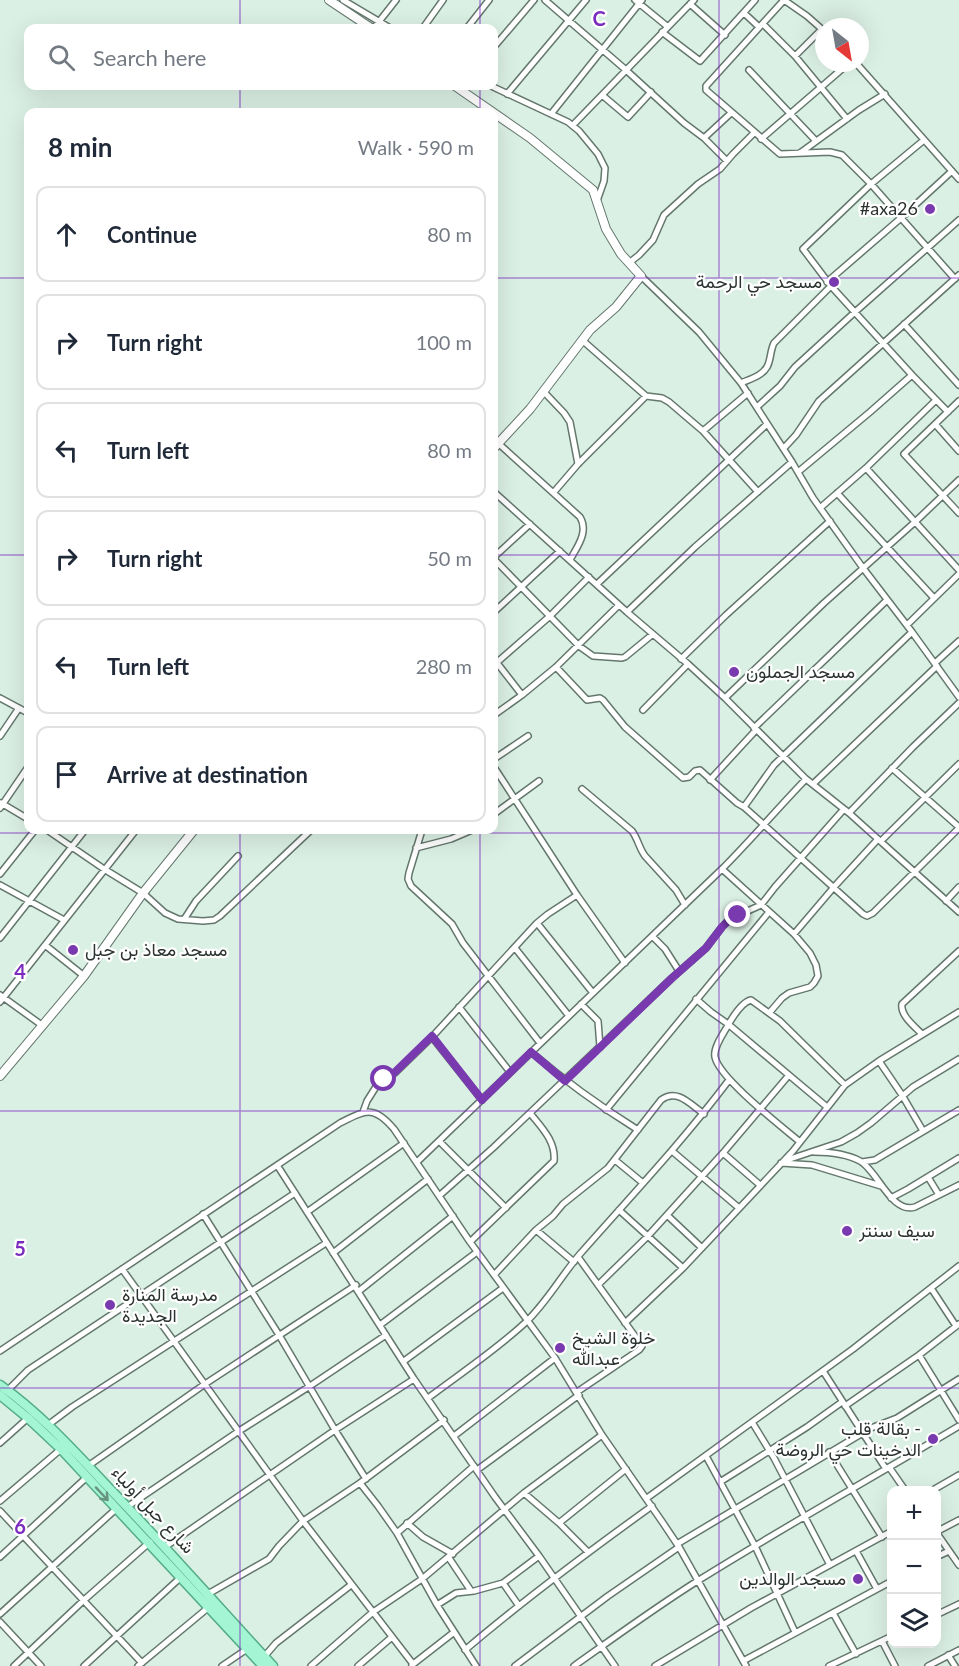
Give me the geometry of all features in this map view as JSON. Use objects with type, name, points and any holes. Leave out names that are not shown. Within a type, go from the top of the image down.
[{"type":"main road","name":"شارع جبل أولياء","points":[[3,1390],[116,1509],[152,1540],[165,1547],[264,1661]]},
{"type":"main road","name":"شارع جبل أولياء","points":[[3,1390],[48,1425],[128,1507],[180,1578],[247,1649],[273,1666]]},
{"type":"street","points":[[329,0],[366,24]]},
{"type":"street","points":[[377,24],[396,0]]},
{"type":"street","points":[[426,24],[443,0]]},
{"type":"street","points":[[470,24],[489,0]]},
{"type":"street","points":[[498,42],[534,0]]},
{"type":"street","points":[[545,0],[704,138],[727,162]]},
{"type":"street","points":[[507,94],[586,0]]},
{"type":"street","points":[[662,32],[700,61],[755,0]]},
{"type":"street","points":[[784,448],[796,435],[819,401],[957,277],[842,155],[830,152],[780,154],[705,88],[784,0],[815,23]]},
{"type":"street","points":[[347,1],[383,24]]},
{"type":"street","points":[[551,114],[639,1],[668,27]]},
{"type":"street","points":[[573,125],[692,2],[724,35]]},
{"type":"street","points":[[744,13],[795,56],[847,119]]},
{"type":"street","points":[[795,56],[815,37]]},
{"type":"street","points":[[749,70],[816,141]]},
{"type":"street","points":[[761,139],[838,72]]},
{"type":"street","points":[[864,72],[959,179]]},
{"type":"street","points":[[462,90],[489,108]]},
{"type":"street","points":[[498,90],[573,125],[598,154],[605,168],[604,181],[597,201]]},
{"type":"street","points":[[602,95],[628,117],[651,92]]},
{"type":"street","points":[[798,154],[885,94]]},
{"type":"street","points":[[704,138],[731,113]]},
{"type":"street","points":[[498,114],[551,154],[593,190],[603,224],[617,248],[641,276],[699,332],[741,383],[820,508],[959,697]]},
{"type":"street","points":[[629,263],[653,240],[664,215],[698,184],[720,169],[754,133]]},
{"type":"street","points":[[924,140],[871,184],[803,249],[829,284],[948,412]]},
{"type":"street","points":[[741,383],[764,371],[774,343],[829,284],[952,171]]},
{"type":"street","points":[[757,407],[780,386],[795,367],[959,220]]},
{"type":"street","points":[[498,444],[544,392],[590,330],[616,307],[641,276]]},
{"type":"street","points":[[904,324],[959,385]]},
{"type":"street","points":[[582,340],[646,396],[662,398],[669,402],[703,430],[758,492]]},
{"type":"street","points":[[798,472],[912,375]]},
{"type":"street","points":[[544,392],[570,422],[578,464]]},
{"type":"street","points":[[703,430],[748,393]]},
{"type":"street","points":[[554,492],[578,464],[646,396]]},
{"type":"street","points":[[820,508],[866,468],[936,400]]},
{"type":"street","points":[[959,401],[904,454],[959,513]]},
{"type":"street","points":[[597,584],[767,424]]},
{"type":"street","points":[[936,425],[959,451]]},
{"type":"street","points":[[498,448],[554,492],[583,521],[582,537],[570,560]]},
{"type":"street","points":[[627,612],[695,547],[792,462]]},
{"type":"street","points":[[866,468],[959,572],[907,625]]},
{"type":"street","points":[[725,698],[792,633],[959,480]]},
{"type":"street","points":[[837,493],[934,598]]},
{"type":"street","points":[[498,496],[725,698],[806,779],[844,808],[959,912]]},
{"type":"street","points":[[681,659],[830,521]]},
{"type":"street","points":[[498,554],[530,525]]},
{"type":"street","points":[[498,608],[560,551]]},
{"type":"street","points":[[498,562],[579,646],[593,656],[625,657],[653,634]]},
{"type":"street","points":[[498,659],[550,616],[590,577]]},
{"type":"street","points":[[711,780],[755,729],[887,600]]},
{"type":"street","points":[[498,712],[556,667],[620,605]]},
{"type":"street","points":[[744,807],[765,776],[783,756],[912,632]]},
{"type":"street","points":[[813,784],[959,641]]},
{"type":"street","points":[[644,710],[688,664]]},
{"type":"street","points":[[498,667],[522,695]]},
{"type":"street","points":[[556,667],[587,700],[598,698],[603,700],[625,727],[683,778],[700,770],[863,915],[873,913],[959,827],[892,768]]},
{"type":"street","points":[[0,698],[24,711]]},
{"type":"street","points":[[849,813],[959,703]]},
{"type":"street","points":[[0,736],[19,708]]},
{"type":"street","points":[[498,756],[528,736]]},
{"type":"street","points":[[794,934],[834,887],[959,764]]},
{"type":"street","points":[[24,773],[1,805],[24,817]]},
{"type":"street","points":[[498,774],[577,896],[625,963]]},
{"type":"street","points":[[417,1162],[653,937],[756,835],[763,824],[806,779]]},
{"type":"street","points":[[498,811],[539,781]]},
{"type":"street","points":[[582,789],[632,831],[645,856],[685,905]]},
{"type":"street","points":[[440,1196],[706,948],[730,919],[761,905],[844,808]]},
{"type":"street","points":[[0,874],[32,834]]},
{"type":"street","points":[[53,834],[143,893],[165,913],[178,919],[203,921],[214,920],[220,916],[307,834]]},
{"type":"street","points":[[0,939],[82,834]]},
{"type":"street","points":[[43,1026],[1,998],[133,834]]},
{"type":"street","points":[[0,1076],[84,976],[143,893],[191,834]]},
{"type":"street","points":[[421,834],[408,876],[411,886],[452,924],[461,941],[540,1043]]},
{"type":"street","points":[[416,848],[463,834]]},
{"type":"street","points":[[185,918],[196,901],[238,856]]},
{"type":"street","points":[[722,869],[794,934],[814,960],[818,971],[818,976],[810,987],[789,993],[770,1012]]},
{"type":"street","points":[[0,885],[64,920]]},
{"type":"street","points":[[946,901],[959,887]]},
{"type":"street","points":[[363,1112],[379,1082],[395,1072],[432,1036],[537,923],[577,896]]},
{"type":"street","points":[[606,1110],[769,912]]},
{"type":"street","points":[[537,923],[593,993]]},
{"type":"street","points":[[653,937],[665,949],[679,971]]},
{"type":"street","points":[[45,945],[84,976]]},
{"type":"street","points":[[515,948],[568,1016]]},
{"type":"street","points":[[922,1034],[902,1012],[902,1004],[959,951]]},
{"type":"street","points":[[696,999],[827,1107]]},
{"type":"street","points":[[800,1142],[729,1080],[715,1056],[715,1051],[728,1024],[745,1002],[749,1000],[755,1002],[770,1012],[845,1085]]},
{"type":"street","points":[[582,1004],[598,1021],[600,1047]]},
{"type":"street","points":[[459,1007],[510,1072]]},
{"type":"street","points":[[625,1323],[683,1268],[740,1208],[800,1142],[845,1085],[879,1060],[959,1012]]},
{"type":"street","points":[[432,1036],[482,1100]]},
{"type":"street","points":[[531,1052],[565,1081],[638,1130]]},
{"type":"street","points":[[782,1162],[841,1142],[857,1134],[902,1095],[959,1059]]},
{"type":"street","points":[[879,1060],[923,1131]]},
{"type":"street","points":[[598,1286],[667,1215],[789,1075]]},
{"type":"street","points":[[428,1398],[528,1321],[576,1260],[672,1151],[729,1080]]},
{"type":"street","points":[[494,1275],[569,1197],[615,1160],[667,1095],[679,1096],[704,1113]]},
{"type":"street","points":[[862,1162],[875,1160],[959,1110]]},
{"type":"street","points":[[0,1351],[340,1123],[363,1112],[373,1112],[384,1117],[404,1143],[477,1252],[555,1358],[602,1435],[678,1545],[745,1665],[795,1632],[887,1583]]},
{"type":"street","points":[[470,1242],[554,1161],[552,1143],[530,1113]]},
{"type":"street","points":[[439,1141],[506,1208]]},
{"type":"street","points":[[307,1212],[404,1143]]},
{"type":"street","points":[[672,1151],[740,1208]]},
{"type":"street","points":[[814,1152],[846,1155],[862,1162],[891,1198],[902,1207],[911,1208],[959,1185]]},
{"type":"street","points":[[723,1153],[760,1185]]},
{"type":"street","points":[[891,1198],[959,1158]]},
{"type":"street","points":[[615,1160],[643,1183]]},
{"type":"street","points":[[782,1162],[812,1165],[881,1186]]},
{"type":"street","points":[[277,1165],[414,1379],[615,1666]]},
{"type":"street","points":[[928,1177],[939,1195]]},
{"type":"street","points":[[333,1253],[428,1179]]},
{"type":"street","points":[[3,1390],[28,1370],[296,1193]]},
{"type":"street","points":[[619,1210],[683,1268]]},
{"type":"street","points":[[203,1214],[366,1479]]},
{"type":"street","points":[[667,1215],[702,1248]]},
{"type":"street","points":[[88,1466],[279,1335],[357,1288],[453,1216]]},
{"type":"street","points":[[397,1533],[475,1468],[641,1348],[642,1344],[576,1260],[536,1230]]},
{"type":"street","points":[[48,1425],[72,1407],[326,1243]]},
{"type":"street","points":[[380,1325],[477,1252]]},
{"type":"street","points":[[647,1498],[823,1371],[959,1266]]},
{"type":"street","points":[[122,1269],[303,1521],[412,1665],[453,1633]]},
{"type":"street","points":[[404,1361],[503,1288]]},
{"type":"street","points":[[720,1482],[919,1355],[958,1325],[931,1288]]},
{"type":"street","points":[[128,1507],[386,1335]]},
{"type":"street","points":[[919,1355],[959,1420]]},
{"type":"street","points":[[454,1436],[555,1358]]},
{"type":"street","points":[[823,1371],[863,1433],[901,1486]]},
{"type":"street","points":[[515,1666],[678,1545],[829,1452],[897,1418],[959,1378]]},
{"type":"street","points":[[165,1547],[335,1430],[414,1379]]},
{"type":"street","points":[[0,1443],[28,1418]]},
{"type":"street","points":[[208,1594],[269,1559],[303,1521],[366,1479],[444,1420]]},
{"type":"street","points":[[752,1422],[774,1458],[830,1565]]},
{"type":"street","points":[[574,1666],[697,1581],[959,1426]]},
{"type":"street","points":[[311,1666],[373,1612],[422,1579],[524,1493],[602,1435]]},
{"type":"street","points":[[0,1501],[61,1449]]},
{"type":"street","points":[[829,1452],[882,1537]]},
{"type":"street","points":[[706,1456],[755,1546],[795,1632]]},
{"type":"street","points":[[559,1522],[626,1469]]},
{"type":"street","points":[[941,1486],[959,1475]]},
{"type":"street","points":[[0,1557],[87,1477]]},
{"type":"street","points":[[360,1483],[397,1533],[436,1605],[476,1666]]},
{"type":"street","points":[[524,1493],[559,1522],[588,1552]]},
{"type":"street","points":[[465,1650],[554,1578],[652,1506]]},
{"type":"street","points":[[0,1614],[116,1509]]},
{"type":"street","points":[[0,1510],[140,1664],[209,1607]]},
{"type":"street","points":[[941,1529],[959,1520]]},
{"type":"street","points":[[407,1523],[451,1556],[471,1591]]},
{"type":"street","points":[[656,1666],[777,1593],[887,1534]]},
{"type":"street","points":[[941,1539],[949,1551],[957,1557],[959,1564]]},
{"type":"street","points":[[14,1666],[152,1540]]},
{"type":"street","points":[[856,1551],[877,1589]]},
{"type":"street","points":[[941,1555],[949,1551]]},
{"type":"street","points":[[436,1605],[456,1593],[503,1583],[539,1556]]},
{"type":"street","points":[[84,1666],[180,1578]]},
{"type":"street","points":[[503,1583],[519,1606]]},
{"type":"street","points":[[264,1661],[276,1643],[351,1585]]},
{"type":"street","points":[[941,1613],[959,1604]]},
{"type":"street","points":[[833,1613],[856,1654]]},
{"type":"street","points":[[0,1622],[41,1666]]},
{"type":"street","points":[[358,1666],[392,1637]]},
{"type":"street","points":[[829,1666],[887,1638]]},
{"type":"street","points":[[882,1641],[895,1666]]},
{"type":"street","points":[[222,1666],[247,1649]]},
{"type":"street","points":[[928,1666],[959,1650]]},
{"type":"street","points":[[948,1655],[955,1666]]},
{"type":"place","name":"#axa26","points":[[930,209]]},
{"type":"place","name":"مسجد حي الرحمة","points":[[834,282]]},
{"type":"place","name":"مسجد الجملون","points":[[734,672]]},
{"type":"place","name":"مسجد معاذ بن جبل","points":[[73,950]]},
{"type":"place","name":"سيف سنتر","points":[[847,1231]]},
{"type":"place","name":"مدرسة المنارة الجديدة","points":[[110,1305]]},
{"type":"place","name":"خلوة الشيخ عبدالله","points":[[560,1348]]},
{"type":"place","name":"بقالة قلب - الدخينات حي الروضة","points":[[933,1439]]},
{"type":"place","name":"مسجد الوالدين","points":[[858,1579]]},
{"type":"route","points":[[384,1079],[395,1072],[432,1036],[482,1100],[531,1052],[565,1081],[706,948],[730,919],[738,915]]}]
